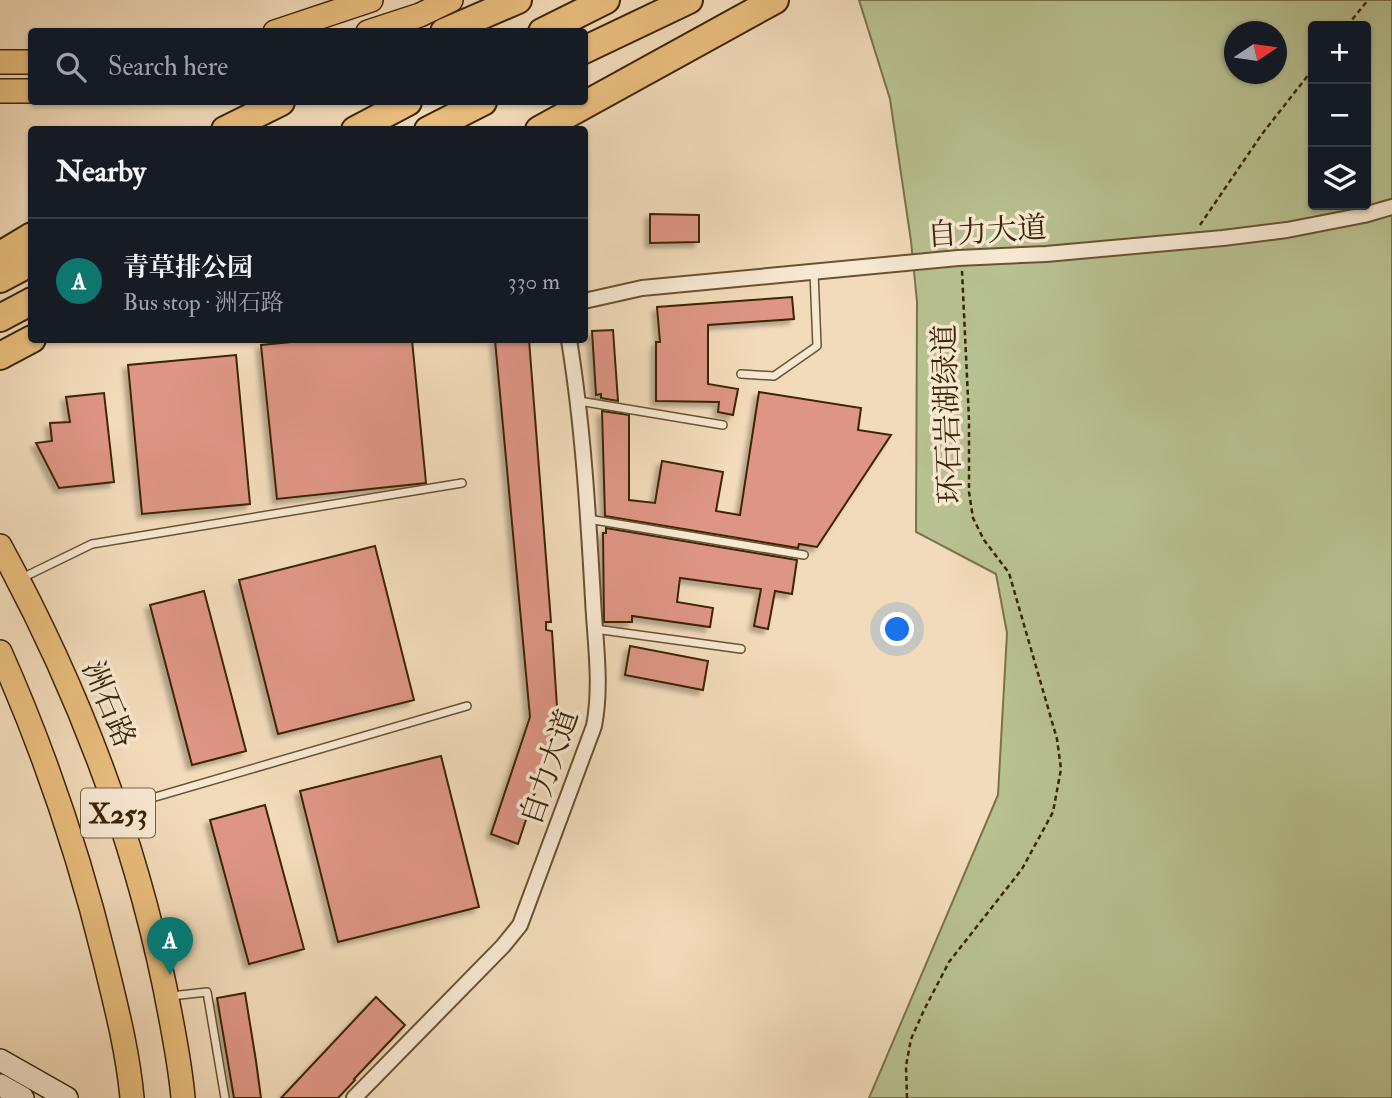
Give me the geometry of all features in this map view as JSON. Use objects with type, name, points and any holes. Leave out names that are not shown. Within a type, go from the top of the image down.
[{"type":"highway","points":[[453,28],[518,0]]},
{"type":"highway","points":[[549,28],[606,0]]},
{"type":"highway","points":[[588,48],[689,0]]},
{"type":"highway","points":[[588,103],[775,0]]},
{"type":"highway","points":[[233,126],[275,105]]},
{"type":"highway","points":[[363,126],[402,105]]},
{"type":"highway","points":[[436,126],[477,105]]},
{"type":"highway","points":[[546,126],[584,105]]},
{"type":"highway","points":[[0,254],[28,238]]},
{"type":"highway","points":[[0,279],[28,264]]},
{"type":"highway","points":[[0,318],[28,303]]},
{"type":"highway","points":[[0,356],[28,341]]},
{"type":"main road","points":[[287,28],[371,0]]},
{"type":"main road","points":[[380,28],[420,15],[451,0]]},
{"type":"main road","points":[[0,62],[28,62]]},
{"type":"main road","points":[[0,91],[28,91]]},
{"type":"main road","name":"洲石路","points":[[0,546],[18,579],[92,742],[117,808],[136,866],[166,997],[180,1065],[183,1098]]},
{"type":"main road","name":"X253","points":[[0,652],[34,730],[82,872],[118,1014],[132,1098]]},
{"type":"street","name":"自力大道","points":[[588,300],[642,288],[958,258],[1188,242],[1287,229],[1392,207]]},
{"type":"street","name":"自力大道","points":[[354,1098],[503,946],[520,925],[594,726],[598,694],[588,519],[579,401],[569,343]]},
{"type":"street","points":[[0,1060],[67,1098]]},
{"type":"street","points":[[0,1085],[23,1098]]},
{"type":"lane","points":[[741,374],[774,376],[817,346],[814,272]]},
{"type":"lane","points":[[579,401],[723,425]]},
{"type":"lane","points":[[18,579],[92,544],[462,483]]},
{"type":"lane","points":[[588,519],[804,555]]},
{"type":"lane","points":[[594,629],[741,649]]},
{"type":"lane","points":[[117,808],[467,706]]},
{"type":"lane","points":[[166,997],[207,992],[225,1098]]},
{"type":"path","points":[[1351,21],[1368,0]]},
{"type":"path","points":[[1188,242],[1262,134],[1308,75]]},
{"type":"path","name":"环石岩湖绿道","points":[[907,1098],[906,1066],[911,1039],[924,1010],[949,962],[1022,869],[1053,811],[1061,769],[1057,739],[1009,573],[984,540],[973,518],[969,492],[969,420],[962,269]]},
{"type":"green space","points":[[859,0],[1392,0],[1392,1098],[869,1098],[998,795],[1007,633],[996,574],[916,532],[917,302],[890,99]]},
{"type":"building","points":[[650,214],[699,215],[699,242],[650,243]]},
{"type":"building","points":[[792,297],[794,319],[708,325],[708,384],[738,389],[733,415],[718,412],[719,402],[656,401],[656,342],[660,342],[657,307]]},
{"type":"building","points":[[613,330],[618,401],[601,398],[601,394],[596,395],[592,331]]},
{"type":"building","points":[[412,343],[426,483],[277,499],[261,345]]},
{"type":"building","points":[[495,343],[529,343],[551,622],[546,622],[546,630],[552,631],[558,722],[518,844],[491,834],[530,717]]},
{"type":"building","points":[[236,355],[250,504],[142,514],[128,365]]},
{"type":"building","points":[[759,392],[861,408],[858,430],[891,435],[817,547],[799,544],[798,548],[605,516],[602,411],[629,415],[629,500],[655,503],[662,461],[723,472],[716,511],[740,515]]},
{"type":"building","points":[[104,393],[114,482],[59,488],[36,443],[52,441],[50,423],[70,422],[66,397]]},
{"type":"building","points":[[606,528],[797,560],[792,594],[775,591],[768,629],[754,626],[761,589],[680,578],[677,602],[713,608],[710,627],[632,616],[632,622],[604,622],[603,533],[606,533]]},
{"type":"building","points":[[375,546],[414,700],[278,734],[239,580]]},
{"type":"building","points":[[204,591],[246,751],[192,765],[150,605]]},
{"type":"building","points":[[630,646],[708,661],[703,690],[625,675]]},
{"type":"building","points":[[441,756],[479,907],[338,942],[300,791]]},
{"type":"building","points":[[265,805],[304,949],[249,964],[210,820]]},
{"type":"building","points":[[245,993],[261,1098],[234,1098],[217,998]]},
{"type":"building","points":[[376,997],[405,1025],[355,1080],[338,1098],[281,1098]]},
{"type":"place","name":"青草排公园","points":[[170,975]]}]
